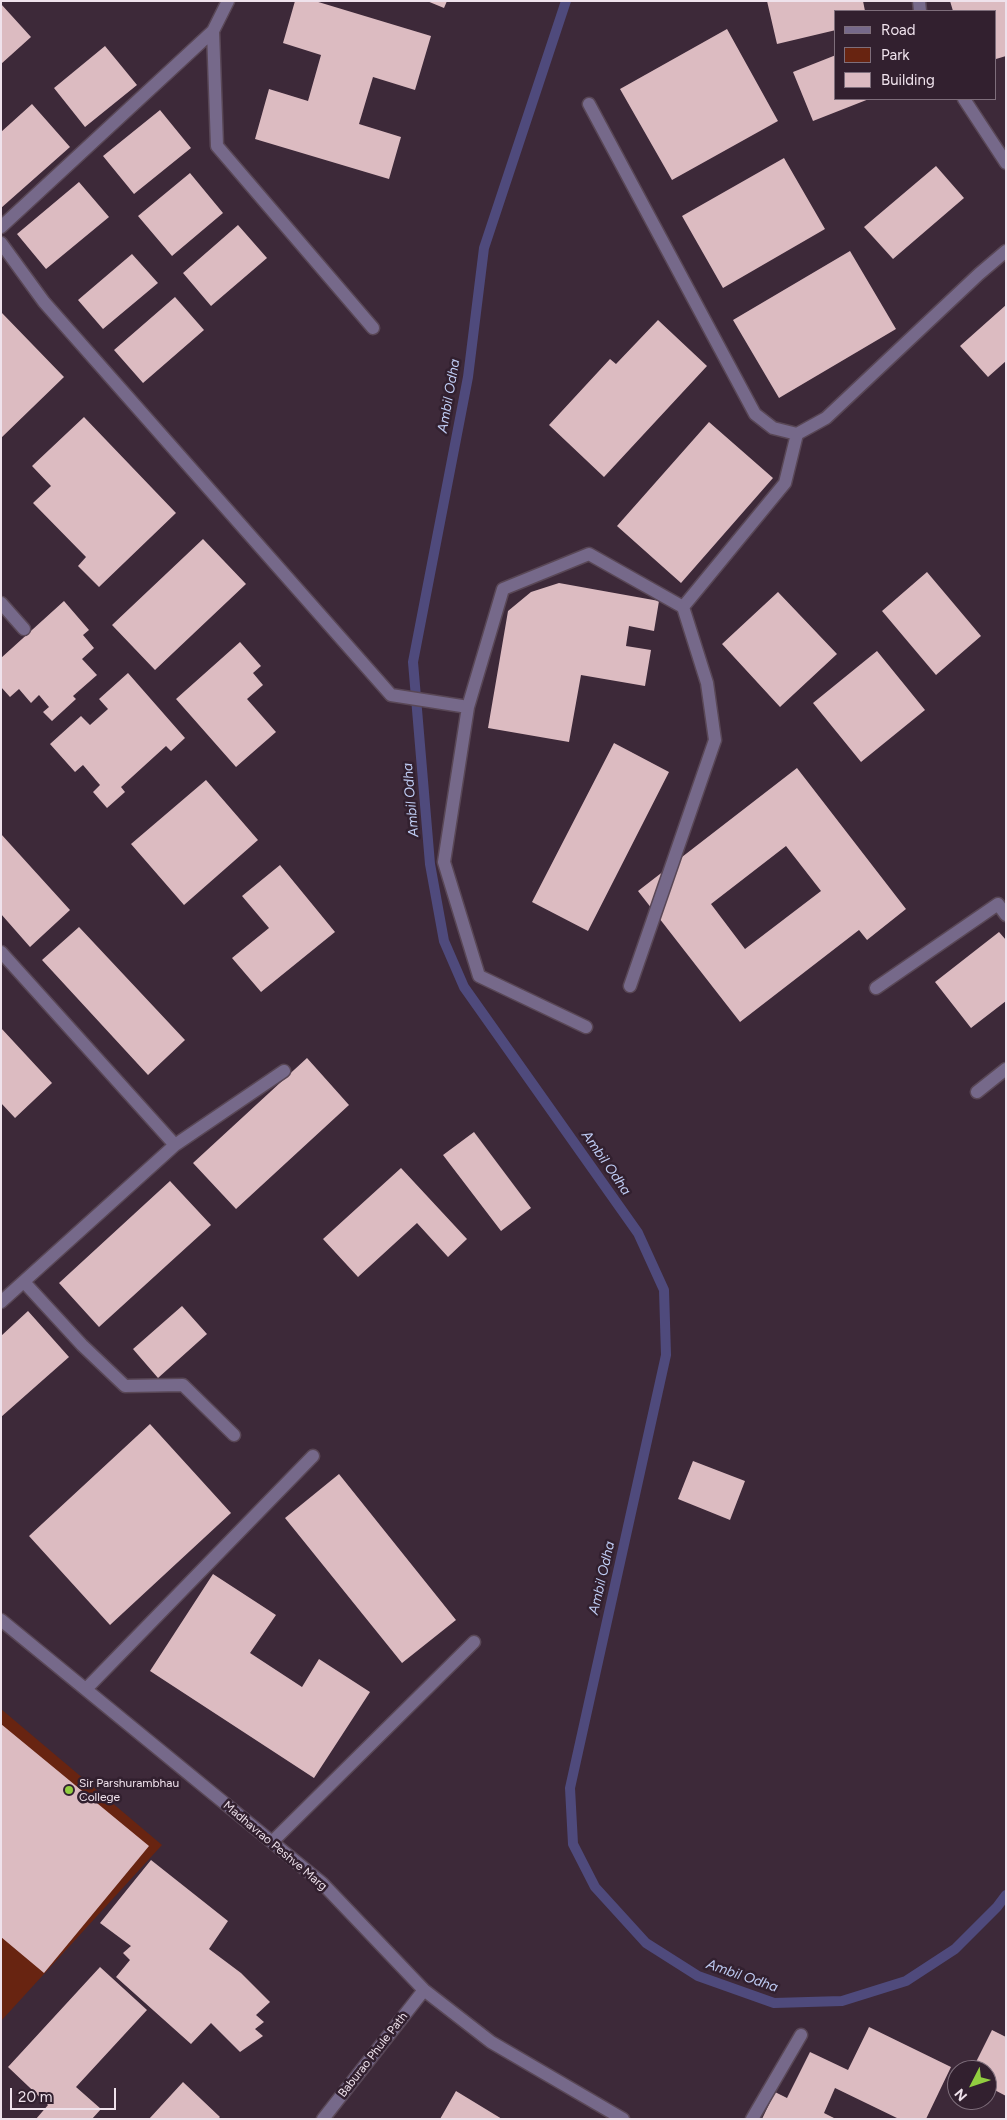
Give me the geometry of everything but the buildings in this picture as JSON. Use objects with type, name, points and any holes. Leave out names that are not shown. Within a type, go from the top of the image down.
[{"type":"street","points":[[1,227],[213,31],[228,1]]},
{"type":"street","points":[[213,31],[217,146],[373,328]]},
{"type":"street","points":[[965,100],[1006,163]]},
{"type":"street","points":[[589,104],[756,414],[773,428],[797,434],[826,418],[979,274],[1006,251]]},
{"type":"street","points":[[1,243],[44,302],[391,695],[468,708]]},
{"type":"street","points":[[684,607],[785,483],[797,434]]},
{"type":"street","points":[[586,1027],[479,976],[444,862],[468,708],[503,588],[588,554],[684,607],[707,683],[715,740],[630,986]]},
{"type":"street","points":[[1,603],[24,629]]},
{"type":"street","points":[[876,988],[998,904],[1006,915]]},
{"type":"street","points":[[1,952],[175,1145]]},
{"type":"street","points":[[977,1092],[1006,1070]]},
{"type":"street","points":[[1,1302],[175,1145],[284,1071]]},
{"type":"street","points":[[24,1282],[82,1346],[125,1386],[183,1385],[234,1435]]},
{"type":"street","points":[[86,1689],[313,1456]]},
{"type":"street","name":"Madhavrao Peshve Marg","points":[[1,1620],[322,1883],[424,1990],[492,2042],[623,2119]]},
{"type":"street","points":[[272,1842],[474,1642]]},
{"type":"street","name":"Baburao Phule Path","points":[[323,2119],[424,1990]]},
{"type":"street","points":[[752,2119],[801,2036]]},
{"type":"green space","points":[[1,1709],[162,1845],[1,2021]]},
{"type":"waterway","name":"Ambil Odha","points":[[566,1],[484,248],[468,377],[413,662],[430,864],[444,941],[464,987],[638,1233],[664,1290],[666,1355],[570,1788],[573,1844],[595,1887],[646,1943],[698,1976],[774,2003],[842,2001],[906,1981],[955,1949],[997,1907],[1006,1895]]},
{"type":"place","name":"Sir Parshurambhau College","points":[[69,1790]]}]
